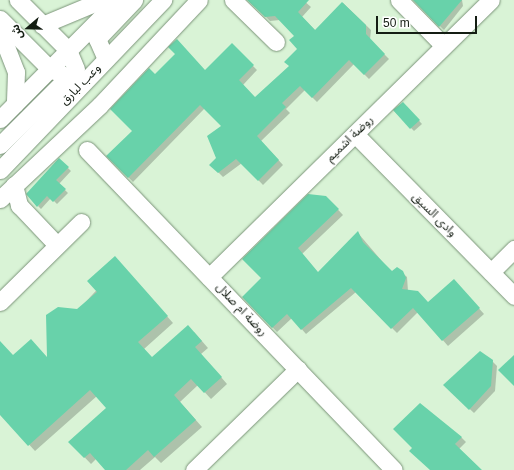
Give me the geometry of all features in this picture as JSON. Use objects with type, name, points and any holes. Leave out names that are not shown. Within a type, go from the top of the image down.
[{"type":"street","points":[[18,0],[68,50],[75,61],[73,73]]},
{"type":"street","points":[[42,25],[102,0]]},
{"type":"street","points":[[0,119],[118,0]]},
{"type":"street","points":[[0,145],[73,73],[101,64],[97,39],[134,0]]},
{"type":"street","name":"وعب لبارق","points":[[0,170],[163,0]]},
{"type":"street","points":[[0,199],[79,125],[199,0]]},
{"type":"street","points":[[233,0],[276,42]]},
{"type":"street","points":[[399,0],[444,46]]},
{"type":"street","name":"روضة اشميم","points":[[209,277],[491,0]]},
{"type":"street","points":[[0,19],[50,69],[73,73]]},
{"type":"street","points":[[0,31],[16,72],[15,104]]},
{"type":"street","points":[[79,125],[87,150]]},
{"type":"street","name":"وادى السيق","points":[[354,134],[514,296]]},
{"type":"street","points":[[63,139],[87,150]]},
{"type":"street","name":"روضة ام صلال","points":[[87,150],[394,470]]},
{"type":"street","points":[[14,185],[19,205],[57,245]]},
{"type":"street","points":[[0,302],[81,222]]},
{"type":"street","points":[[491,272],[514,249]]},
{"type":"street","points":[[194,470],[298,370]]},
{"type":"building","points":[[247,0],[309,0],[298,12],[315,30],[342,2],[366,25],[366,34],[385,54],[364,75],[349,60],[312,98],[300,86],[282,103],[286,107],[257,136],[279,160],[258,181],[236,159],[218,173],[209,165],[216,158],[207,136],[221,126],[200,105],[128,178],[106,156],[132,131],[110,109],[149,68],[155,74],[175,54],[168,47],[177,39],[205,70],[232,43],[254,65],[239,80],[255,97],[289,66],[284,62],[297,49],[289,40],[294,36],[275,16],[265,17]]},
{"type":"building","points":[[413,0],[462,0],[439,27]]},
{"type":"building","points":[[403,102],[420,120],[410,129],[393,110]]},
{"type":"building","points":[[59,158],[69,167],[56,180],[66,189],[53,202],[47,196],[37,207],[26,194]]},
{"type":"building","points":[[308,194],[326,196],[339,209],[298,248],[318,272],[358,231],[363,242],[392,271],[397,267],[403,271],[406,278],[402,289],[418,291],[428,302],[454,279],[480,308],[442,341],[413,308],[391,329],[351,288],[301,330],[287,314],[272,328],[242,297],[261,278],[242,259]]},
{"type":"building","points":[[115,256],[168,316],[138,342],[152,357],[188,325],[202,341],[195,347],[222,377],[204,393],[191,379],[174,395],[196,420],[154,457],[148,450],[126,470],[105,470],[90,453],[84,458],[68,442],[106,408],[90,390],[28,446],[0,415],[0,341],[13,355],[31,339],[47,357],[46,315],[58,307],[77,309],[97,292],[87,281]]},
{"type":"building","points":[[480,351],[493,360],[491,386],[469,410],[443,385]]},
{"type":"building","points":[[514,355],[514,386],[498,370]]},
{"type":"building","points":[[420,403],[462,437],[455,444],[482,470],[430,470],[409,451],[412,448],[393,429]]}]
